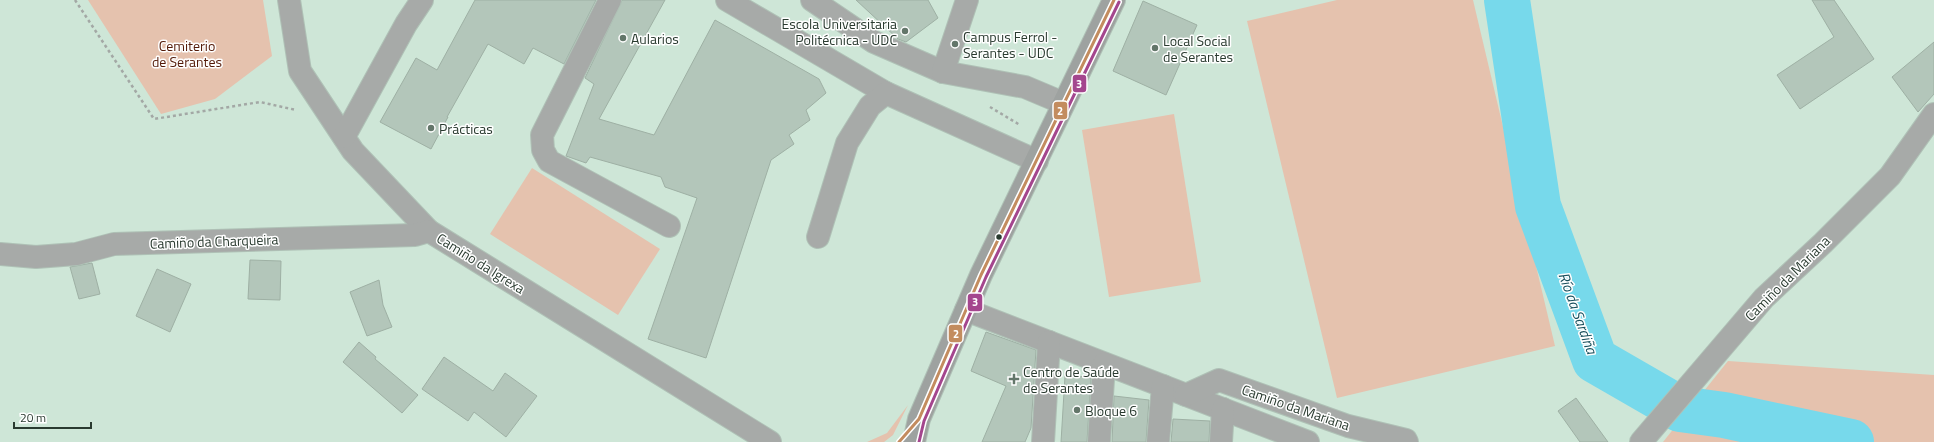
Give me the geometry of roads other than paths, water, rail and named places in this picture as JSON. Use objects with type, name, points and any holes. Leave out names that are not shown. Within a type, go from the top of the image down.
[{"type":"main road","points":[[914,442],[919,419],[966,310],[1114,0]]},
{"type":"main road","points":[[899,442],[919,419]]},
{"type":"street","name":"Camiño da Igrexa","points":[[288,0],[300,71],[353,151],[429,231],[770,442]]},
{"type":"street","points":[[344,137],[406,24],[422,0]]},
{"type":"street","points":[[610,0],[542,135],[543,150],[549,161],[669,226]]},
{"type":"street","points":[[727,0],[886,93],[1036,161]]},
{"type":"street","points":[[812,0],[874,42],[943,72],[1025,87],[1064,104]]},
{"type":"street","points":[[943,72],[968,0]]},
{"type":"street","points":[[818,237],[846,142],[870,106],[886,93]]},
{"type":"street","name":"Camiño da Mariana","points":[[1641,442],[1764,298],[1823,243],[1890,176],[1934,114]]},
{"type":"street","name":"Camiño da Charqueira","points":[[0,254],[36,256],[76,254],[114,244],[415,235],[429,231]]},
{"type":"street","points":[[966,310],[1223,409],[1279,437],[1308,442]]},
{"type":"street","points":[[1043,442],[1049,342]]},
{"type":"street","points":[[1099,442],[1104,364]]},
{"type":"street","name":"Camiño da Mariana","points":[[1186,395],[1219,380],[1348,426],[1406,440],[1407,442]]},
{"type":"street","points":[[1158,442],[1163,386]]},
{"type":"street","points":[[1221,442],[1223,409]]},
{"type":"waterway","name":"Río da Sardiña","points":[[1507,0],[1538,206],[1595,360],[1680,409],[1724,415],[1851,442]]},
{"type":"place","name":"Escola Universitaria Politécnica - UDC","points":[[905,31]]},
{"type":"place","name":"Aularios","points":[[623,38]]},
{"type":"place","name":"Campus Ferrol - Serantes - UDC","points":[[955,44]]},
{"type":"place","name":"Local Social de Serantes","points":[[1155,48]]},
{"type":"place","name":"Prácticas","points":[[431,128]]},
{"type":"place","name":"Centro de Saúde de Serantes","points":[[1014,379]]},
{"type":"place","name":"Bloque 6","points":[[1077,410]]},
{"type":"park label","name":"Cemiterio de Serantes","points":[[187,54]]}]
